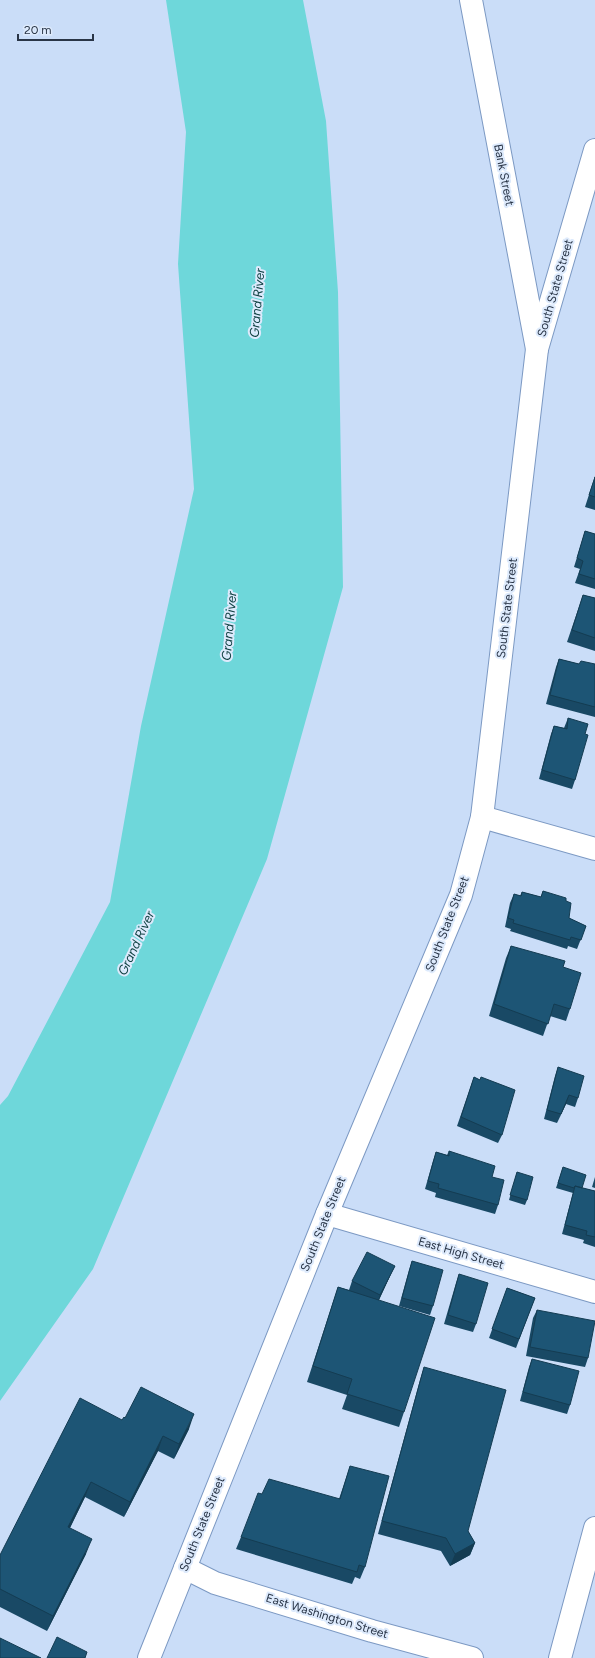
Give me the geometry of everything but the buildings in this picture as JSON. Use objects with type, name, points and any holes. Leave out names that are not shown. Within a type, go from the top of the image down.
[{"type":"main road","name":"Bank Street","points":[[471,0],[537,349]]},
{"type":"main road","name":"South State Street","points":[[149,1658],[327,1214],[461,895],[482,817],[537,349],[595,150]]},
{"type":"main road","points":[[482,817],[595,849]]},
{"type":"main road","name":"East High Street","points":[[327,1214],[595,1292]]},
{"type":"main road","points":[[560,1658],[595,1528]]},
{"type":"main road","name":"East Washington Street","points":[[185,1568],[215,1582],[364,1628],[472,1658]]},
{"type":"water","name":"Grand River","points":[[166,0],[303,0],[326,121],[338,292],[343,587],[267,859],[93,1269],[0,1401],[0,1105],[8,1096],[110,902],[141,726],[194,489],[178,264],[186,132]]}]
